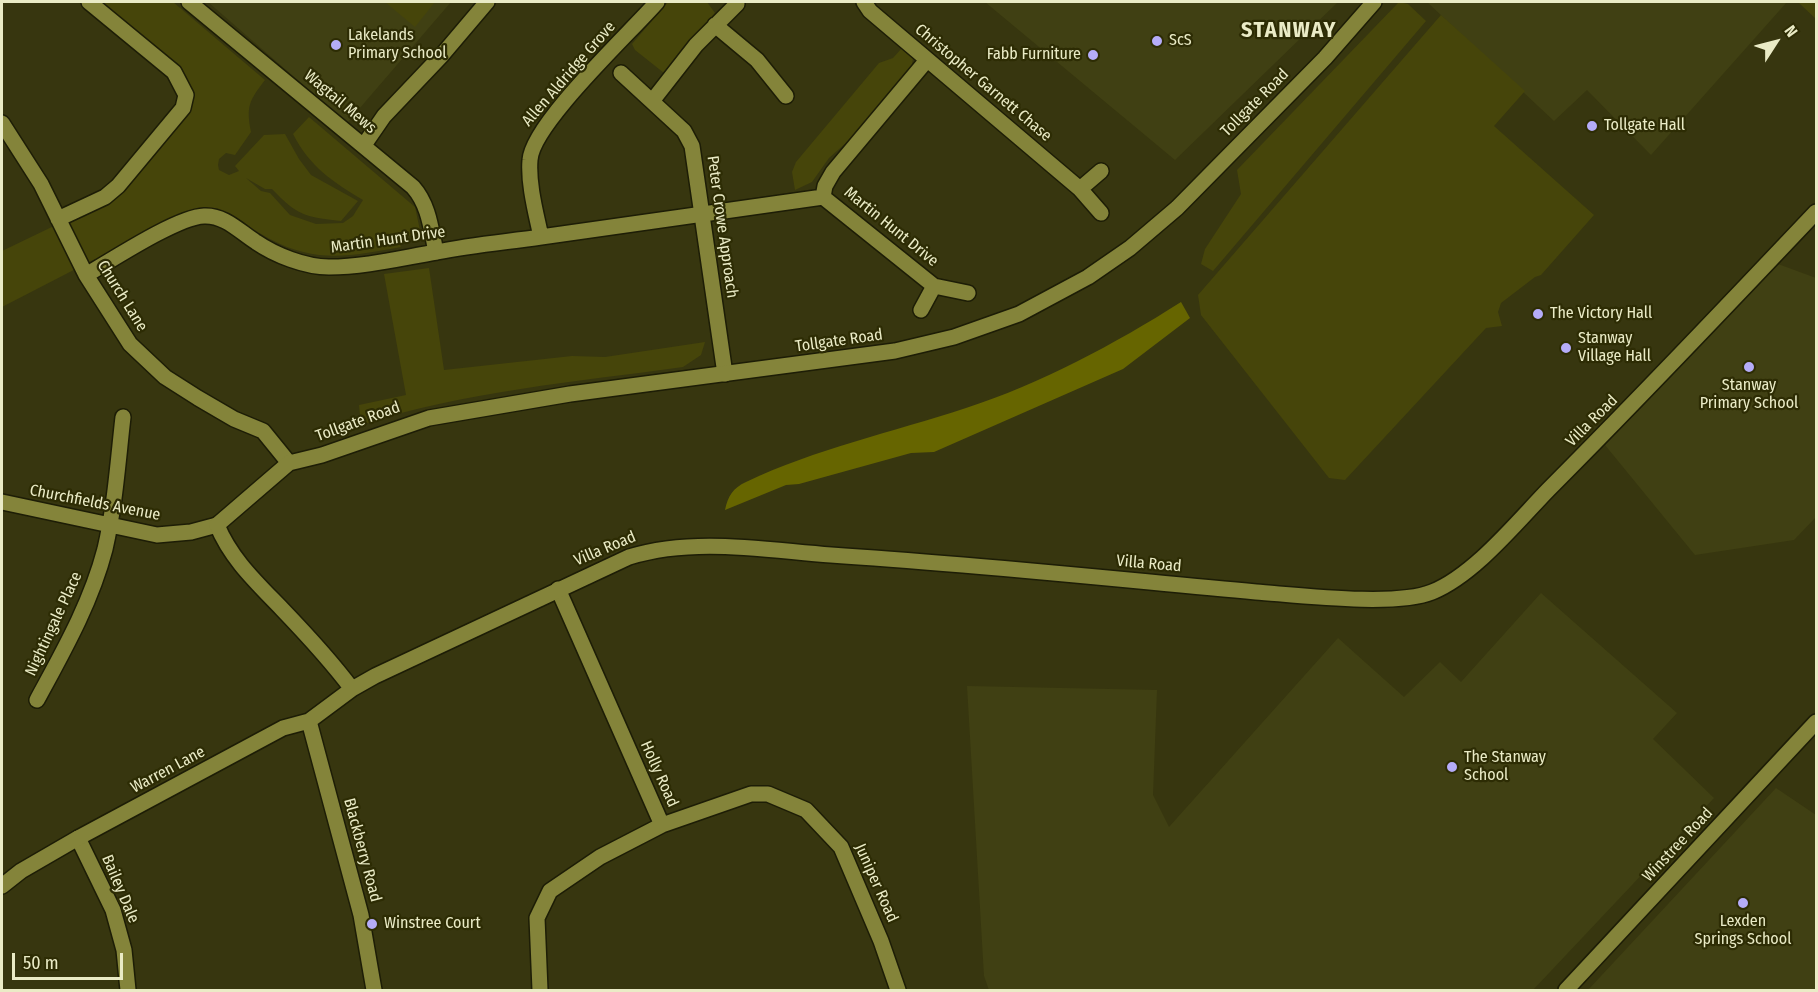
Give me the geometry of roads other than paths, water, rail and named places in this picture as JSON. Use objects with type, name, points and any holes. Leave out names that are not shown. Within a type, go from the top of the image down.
[{"type":"street","points":[[58,219],[105,197],[118,186],[183,108],[186,95],[174,72],[89,2]]},
{"type":"street","points":[[364,145],[384,116],[442,55],[487,2]]},
{"type":"street","name":"Allen Aldridge Grove","points":[[541,237],[529,161],[533,144],[569,97],[657,2]]},
{"type":"street","points":[[653,100],[696,45],[737,4],[735,2]]},
{"type":"street","name":"Christopher Garnett Chase","points":[[864,2],[870,11],[1080,189],[1101,213]]},
{"type":"street","name":"Tollgate Road","points":[[217,525],[289,463],[322,455],[429,418],[570,394],[840,360],[924,346],[980,329],[1062,293],[1130,248],[1177,208],[1325,58],[1374,2]]},
{"type":"street","name":"Wagtail Mews","points":[[197,4],[413,187],[423,200],[436,252]]},
{"type":"street","points":[[715,25],[757,60],[786,96]]},
{"type":"street","points":[[823,197],[825,186],[833,172],[927,60]]},
{"type":"street","name":"Peter Crowe Approach","points":[[621,73],[653,100],[684,131],[692,146],[725,374]]},
{"type":"street","name":"Church Lane","points":[[2,123],[41,184],[86,274],[130,344],[156,369],[225,414],[264,431],[289,463]]},
{"type":"street","points":[[1080,189],[1101,171]]},
{"type":"street","name":"Martin Hunt Drive","points":[[86,274],[192,218],[205,216],[233,225],[270,251],[287,258],[326,267],[406,259],[436,252],[823,197],[934,286],[968,293]]},
{"type":"street","name":"Villa Road","points":[[352,689],[629,557],[658,548],[686,545],[866,557],[1316,597],[1398,598],[1429,594],[1445,585],[1491,548],[1628,410],[1816,212]]},
{"type":"street","points":[[921,310],[934,286]]},
{"type":"street","name":"Nightingale Place","points":[[37,700],[85,606],[104,552],[110,526],[123,417]]},
{"type":"street","name":"Churchfields Avenue","points":[[2,502],[157,535],[191,532],[217,525]]},
{"type":"street","points":[[217,525],[226,548],[250,577],[336,668],[352,689]]},
{"type":"street","name":"Holly Road","points":[[540,990],[537,918],[550,891],[600,857],[662,825],[558,589]]},
{"type":"street","name":"Warren Lane","points":[[2,886],[21,871],[78,838],[283,728],[309,721],[352,689]]},
{"type":"street","name":"Blackberry Road","points":[[309,721],[361,915],[374,990]]},
{"type":"street","name":"Winstree Road","points":[[1566,990],[1816,722]]},
{"type":"street","name":"Juniper Road","points":[[662,825],[752,794],[768,794],[806,810],[841,847],[881,941],[898,990]]},
{"type":"street","name":"Bailey Dale","points":[[78,838],[112,910],[124,950],[128,990]]},
{"type":"place","name":"ScS","points":[[1157,41]]},
{"type":"place","name":"Lakelands Primary School","points":[[336,45]]},
{"type":"place","name":"Fabb Furniture","points":[[1093,55]]},
{"type":"place","name":"Tollgate Hall","points":[[1592,126]]},
{"type":"place","name":"The Victory Hall","points":[[1538,314]]},
{"type":"place","name":"Stanway Village Hall","points":[[1566,348]]},
{"type":"place","name":"Stanway Primary School","points":[[1749,367]]},
{"type":"place","name":"The Stanway School","points":[[1452,767]]},
{"type":"place","name":"Lexden Springs School","points":[[1743,903]]},
{"type":"place","name":"Winstree Court","points":[[372,924]]},
{"type":"district","name":"STANWAY","points":[[1289,31]]}]
